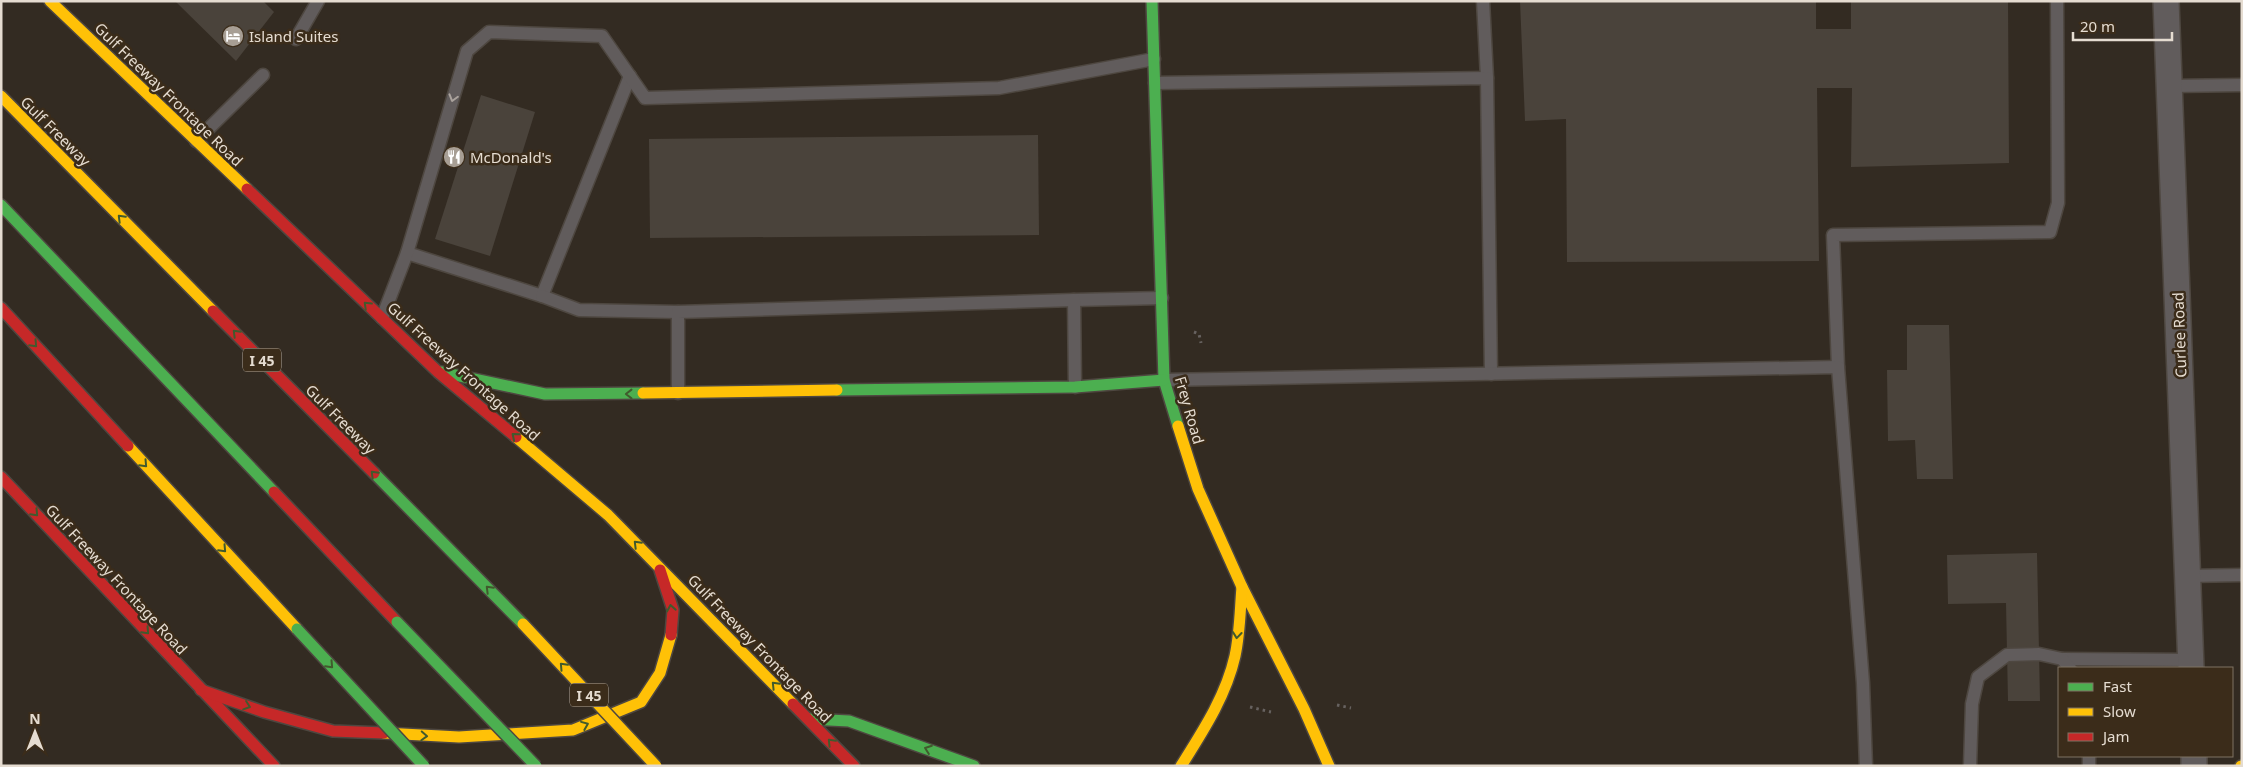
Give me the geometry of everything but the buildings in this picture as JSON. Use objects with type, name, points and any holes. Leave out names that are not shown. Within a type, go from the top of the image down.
[{"type":"main road","name":"Gulf Freeway Frontage Road","points":[[50,1],[438,372],[608,515],[854,766]]},
{"type":"main road","name":"Frey Road","points":[[1152,1],[1164,380],[1198,489],[1242,586],[1304,709],[1329,766]]},
{"type":"main road","name":"Gulf Freeway","points":[[1,96],[523,624],[656,766]]},
{"type":"main road","points":[[1,205],[536,766]]},
{"type":"main road","points":[[1,308],[424,766]]},
{"type":"main road","points":[[438,372],[545,394],[1075,387],[1164,380]]},
{"type":"main road","name":"Gulf Freeway Frontage Road","points":[[1,477],[274,766]]},
{"type":"main road","points":[[201,690],[264,712],[333,731],[459,737],[573,730],[641,702],[660,673],[670,643],[673,610],[658,565]]},
{"type":"main road","points":[[1181,766],[1208,724],[1222,695],[1235,655],[1242,586]]},
{"type":"main road","points":[[809,719],[850,721],[974,766]]},
{"type":"street","name":"Curlee Road","points":[[2166,1],[2191,664]]},
{"type":"lane","points":[[296,39],[318,1]]},
{"type":"lane","points":[[1482,1],[1487,78],[1492,374]]},
{"type":"lane","points":[[1866,766],[1863,683],[1838,367],[1833,235],[2050,232],[2058,203],[2057,1]]},
{"type":"lane","points":[[382,318],[407,253],[467,51],[489,32],[602,36],[645,98],[999,88],[1154,60]]},
{"type":"lane","points":[[196,140],[262,75]]},
{"type":"lane","points":[[542,296],[630,76]]},
{"type":"lane","points":[[1155,83],[1487,78]]},
{"type":"lane","points":[[2170,86],[2242,85]]},
{"type":"lane","points":[[407,253],[542,296],[579,310],[678,312],[1162,298]]},
{"type":"lane","points":[[1074,300],[1075,387]]},
{"type":"lane","points":[[678,312],[678,393]]},
{"type":"lane","points":[[1164,380],[1838,367]]},
{"type":"lane","points":[[2187,576],[2242,575]]},
{"type":"lane","points":[[1970,766],[1972,704],[1978,677],[2007,655],[2039,654],[2066,664],[2191,664]]},
{"type":"path","points":[[1194,332],[1199,334],[1201,343]]},
{"type":"path","points":[[1336,705],[1351,708]]},
{"type":"path","points":[[1249,707],[1275,713]]},
{"type":"traffic: fast","points":[[1152,1],[1164,380],[1178,426]]},
{"type":"traffic: fast","points":[[1,205],[274,492]]},
{"type":"traffic: fast","points":[[441,372],[545,394],[643,393]]},
{"type":"traffic: fast","points":[[837,390],[1075,387],[1164,380]]},
{"type":"traffic: fast","points":[[374,473],[523,624]]},
{"type":"traffic: fast","points":[[397,622],[536,766]]},
{"type":"traffic: fast","points":[[297,629],[424,766]]},
{"type":"traffic: fast","points":[[809,719],[849,721],[974,766]]},
{"type":"traffic: slow","points":[[50,1],[247,189]]},
{"type":"traffic: slow","points":[[1,96],[213,311]]},
{"type":"traffic: slow","points":[[643,393],[837,390]]},
{"type":"traffic: slow","points":[[1178,426],[1198,489],[1242,587],[1304,709],[1329,766]]},
{"type":"traffic: slow","points":[[516,437],[608,515],[793,704]]},
{"type":"traffic: slow","points":[[128,446],[297,629]]},
{"type":"traffic: slow","points":[[1181,766],[1213,713],[1231,671],[1238,639],[1242,587]]},
{"type":"traffic: slow","points":[[523,624],[656,766]]},
{"type":"traffic: slow","points":[[384,733],[459,737],[573,730],[641,702],[660,673],[671,635]]},
{"type":"traffic: jam","points":[[247,189],[438,372],[516,437]]},
{"type":"traffic: jam","points":[[1,308],[128,446]]},
{"type":"traffic: jam","points":[[213,311],[374,473]]},
{"type":"traffic: jam","points":[[1,477],[274,766]]},
{"type":"traffic: jam","points":[[274,492],[397,622]]},
{"type":"traffic: jam","points":[[660,570],[673,610],[671,635]]},
{"type":"traffic: jam","points":[[201,690],[264,712],[333,731],[384,733]]},
{"type":"traffic: jam","points":[[793,704],[854,766]]},
{"type":"place","name":"Island Suites","points":[[233,36]]},
{"type":"place","name":"McDonald's","points":[[454,157]]}]
